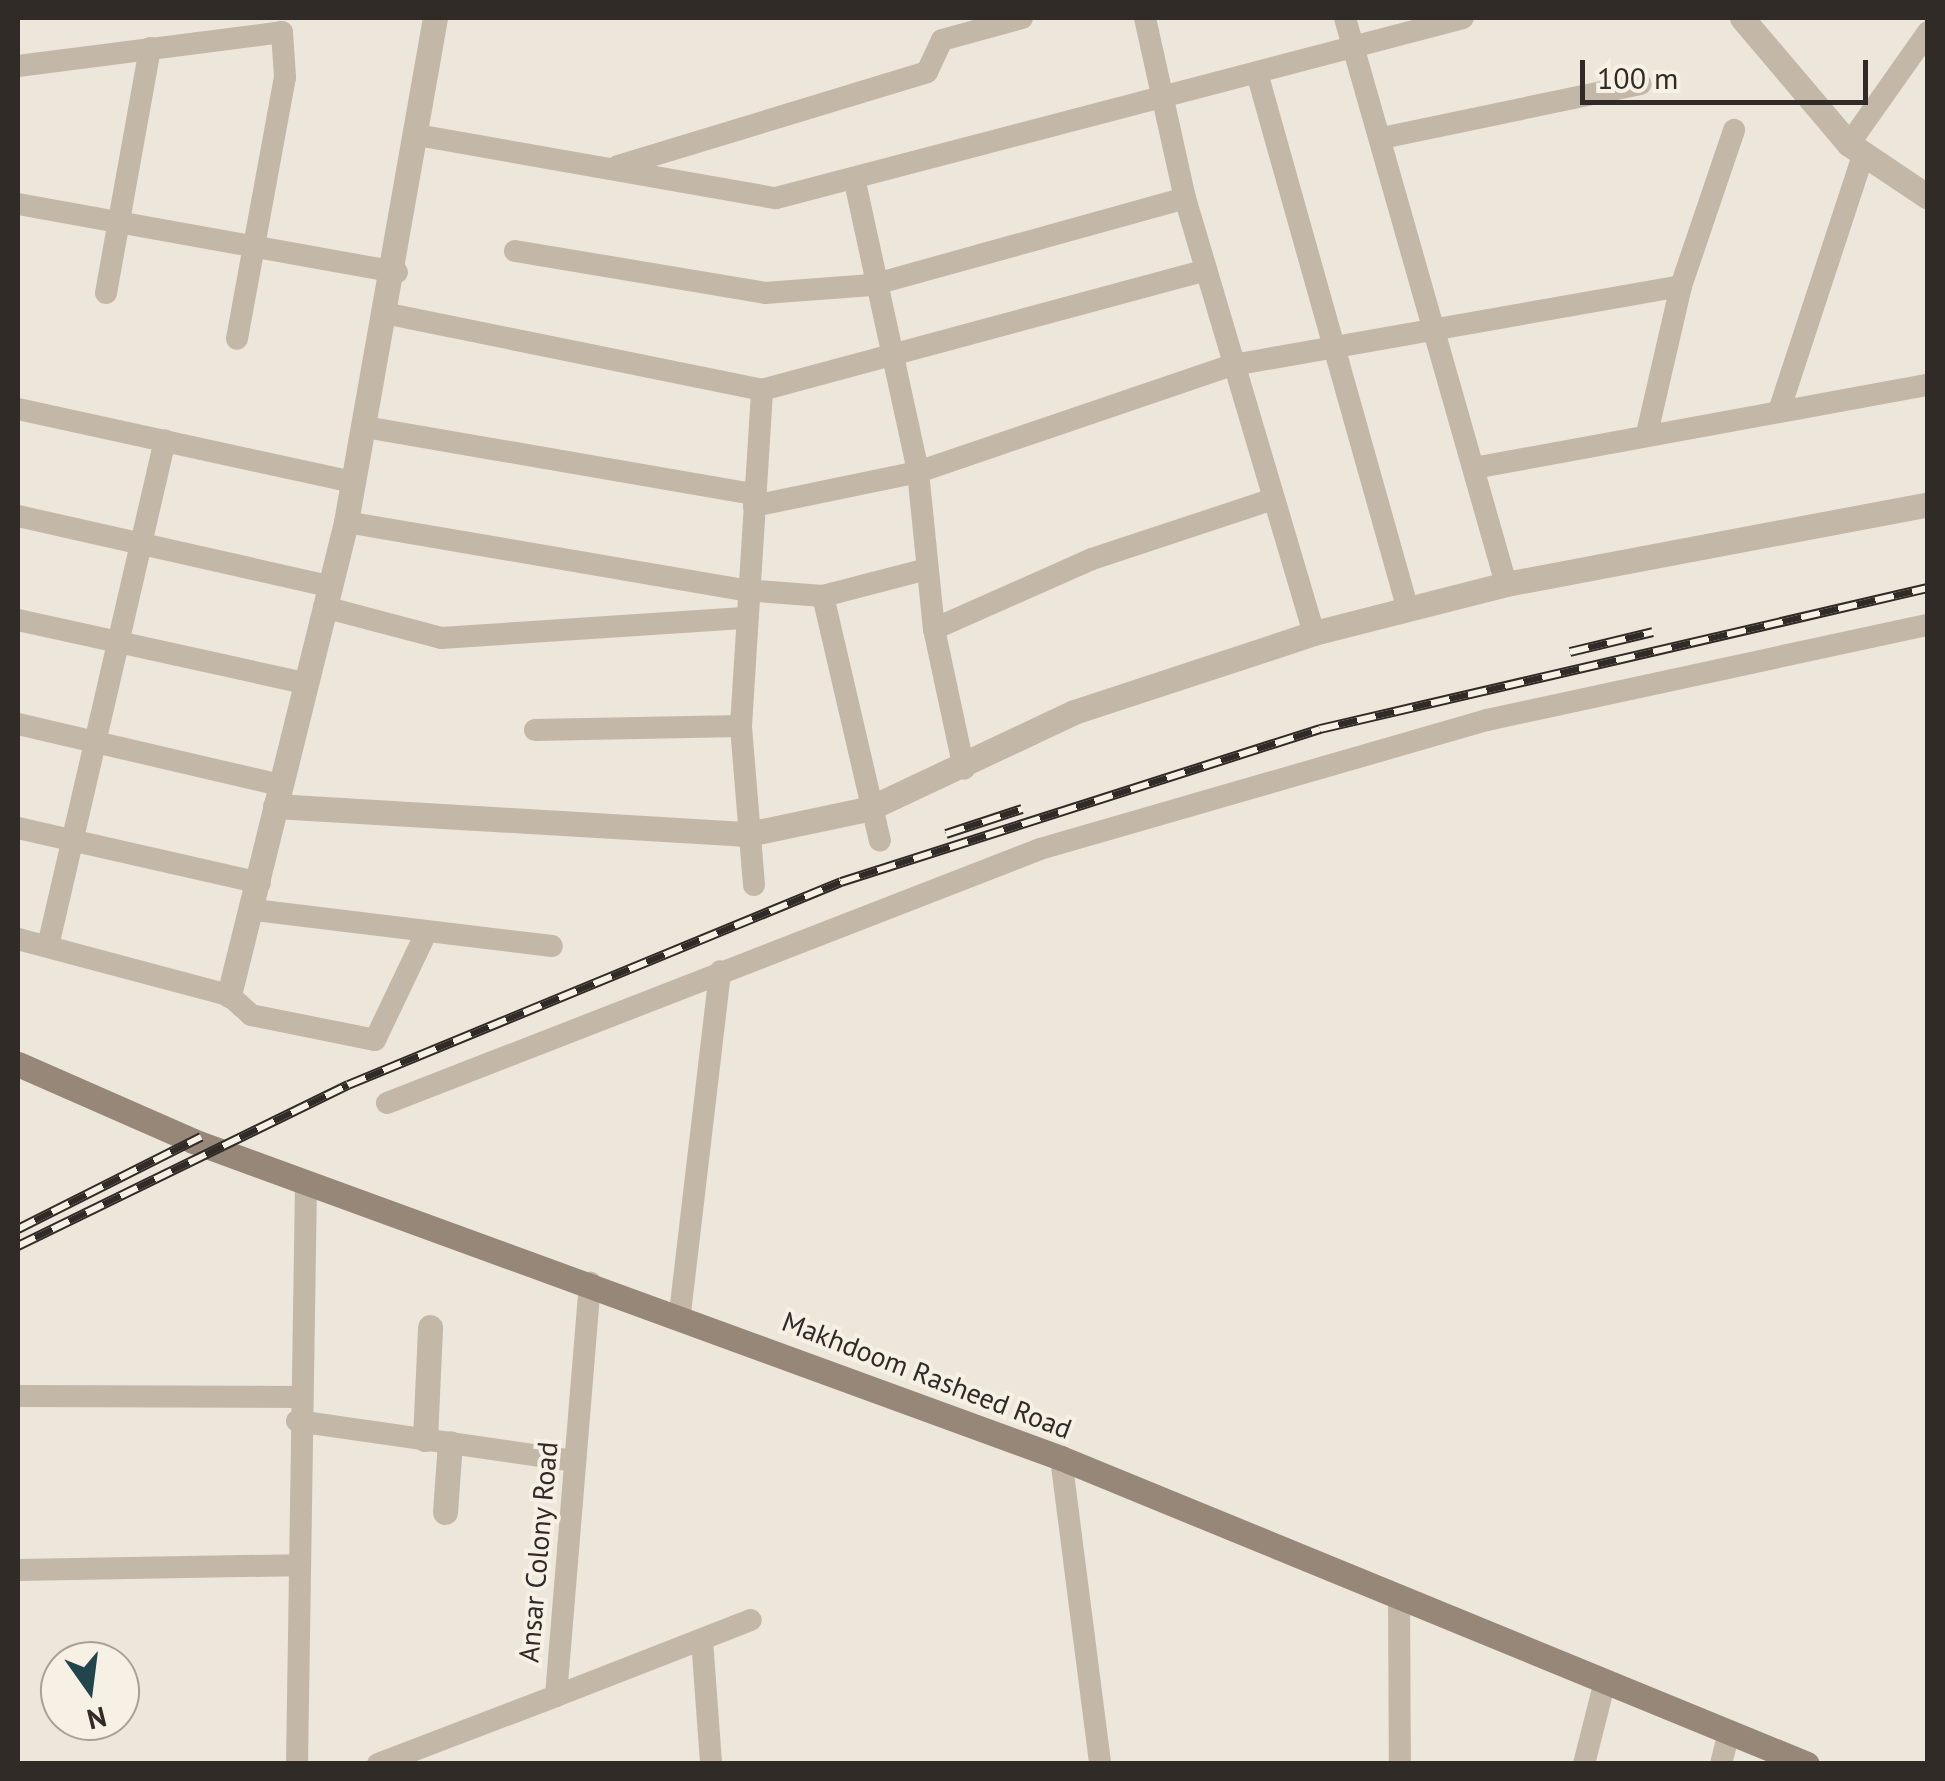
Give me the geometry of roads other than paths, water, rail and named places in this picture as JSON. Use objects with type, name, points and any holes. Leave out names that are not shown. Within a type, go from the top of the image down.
[{"type":"main road","name":"Makhdoom Rasheed Road","points":[[18,1064],[306,1182],[680,1313],[1062,1458],[1808,1764]]},
{"type":"street","points":[[229,995],[254,910],[304,684],[346,522],[384,313],[397,272],[434,18]]},
{"type":"street","points":[[617,167],[927,72],[942,40],[1022,18]]},
{"type":"street","points":[[1144,18],[1158,96],[1185,198],[1314,632]]},
{"type":"street","points":[[417,136],[617,167],[776,198],[856,182],[1158,96],[1257,72],[1348,29],[1463,18]]},
{"type":"street","points":[[1742,18],[1856,150],[1928,198]]},
{"type":"street","points":[[1348,29],[1382,138],[1430,328],[1506,584]]},
{"type":"street","points":[[18,66],[282,32],[284,77],[237,338]]},
{"type":"street","points":[[1779,411],[1856,150],[1928,32]]},
{"type":"street","points":[[106,293],[150,48]]},
{"type":"street","points":[[1257,72],[1408,610]]},
{"type":"street","points":[[1382,138],[1640,84]]},
{"type":"street","points":[[1648,429],[1681,286],[1734,130]]},
{"type":"street","points":[[856,182],[872,285],[918,472],[934,629],[964,769]]},
{"type":"street","points":[[515,251],[765,293],[872,285],[1185,198]]},
{"type":"street","points":[[18,204],[256,241],[397,272]]},
{"type":"street","points":[[384,313],[762,390],[892,361],[1206,270]]},
{"type":"street","points":[[365,427],[754,500],[918,472],[1234,366],[1681,286]]},
{"type":"street","points":[[1474,468],[1648,429],[1928,385]]},
{"type":"street","points":[[754,885],[741,726],[744,590],[762,390]]},
{"type":"street","points":[[18,410],[354,482]]},
{"type":"street","points":[[48,946],[124,644],[166,440]]},
{"type":"street","points":[[934,629],[1092,559],[1273,499]]},
{"type":"street","points":[[18,724],[98,742],[278,795],[748,834],[868,809],[964,769],[1074,712],[1314,632],[1506,584],[1928,504]]},
{"type":"street","points":[[18,516],[143,541],[326,597],[441,638],[743,618]]},
{"type":"street","points":[[346,522],[744,590],[823,596],[927,569]]},
{"type":"street","points":[[823,596],[868,809],[880,840]]},
{"type":"street","points":[[18,620],[304,684]]},
{"type":"street","points":[[387,1102],[1040,849],[1412,742],[1928,624]]},
{"type":"street","points":[[535,730],[741,726]]},
{"type":"street","points":[[18,828],[260,882]]},
{"type":"street","points":[[254,910],[424,935],[552,946]]},
{"type":"street","points":[[18,939],[229,995],[251,1015],[375,1040],[424,935]]},
{"type":"street","points":[[680,1313],[720,971]]},
{"type":"street","points":[[296,1764],[298,1397],[306,1182]]},
{"type":"street","name":"Ansar Colony Road","points":[[378,1764],[438,1753],[556,1696],[590,1282]]},
{"type":"street","points":[[430,1326],[446,1512]]},
{"type":"street","points":[[18,1396],[298,1397]]},
{"type":"street","points":[[298,1421],[575,1461]]},
{"type":"street","points":[[1062,1458],[1100,1764]]},
{"type":"street","points":[[18,1570],[296,1566]]},
{"type":"street","points":[[1399,1596],[1400,1764]]},
{"type":"street","points":[[556,1696],[751,1620]]},
{"type":"street","points":[[702,1640],[711,1764]]},
{"type":"street","points":[[1584,1764],[1605,1681]]},
{"type":"street","points":[[1720,1764],[1729,1732]]},
{"type":"railway","points":[[18,1246],[348,1085],[841,882],[1320,729],[1928,588]]},
{"type":"railway","points":[[1570,652],[1653,632]]},
{"type":"railway","points":[[946,834],[1022,809]]},
{"type":"railway","points":[[18,1229],[201,1137]]}]
